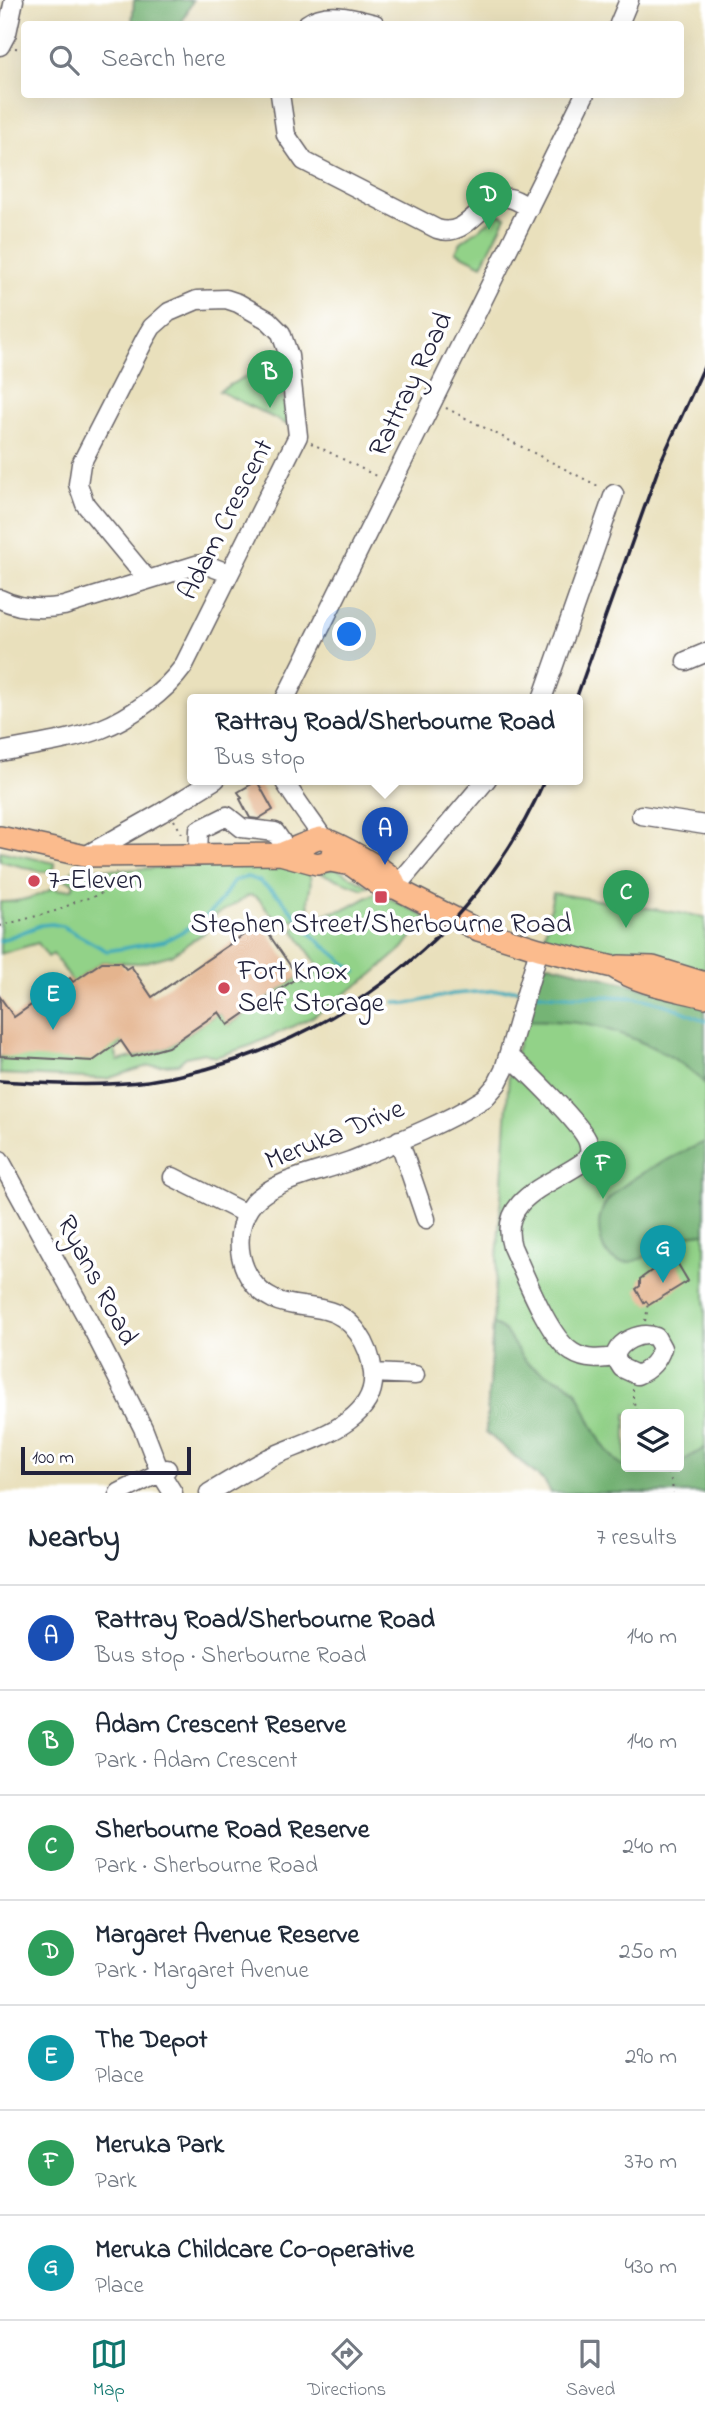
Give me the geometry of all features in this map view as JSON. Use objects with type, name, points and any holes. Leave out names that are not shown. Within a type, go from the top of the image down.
[{"type":"main road","points":[[0,837],[85,856],[284,853],[319,847],[351,865],[383,888],[395,888],[478,930],[539,949],[613,967],[651,983],[705,997]]},
{"type":"main road","points":[[613,967],[653,967],[705,983]]},
{"type":"street","points":[[0,46],[7,33],[14,0]]},
{"type":"street","points":[[620,21],[629,0]]},
{"type":"street","points":[[311,21],[323,17],[348,21]]},
{"type":"street","points":[[280,98],[286,135],[304,161],[437,229],[444,232],[456,230],[503,198],[529,208]]},
{"type":"street","name":"Rattray Road","points":[[287,694],[583,98]]},
{"type":"street","name":"Adam Crescent","points":[[0,752],[97,731],[157,696],[172,683],[183,667],[298,436],[289,356],[281,333],[268,320],[237,303],[213,298],[197,300],[180,306],[159,320],[145,339],[81,464],[78,484],[85,504],[147,579]]},
{"type":"street","points":[[544,694],[614,494]]},
{"type":"street","points":[[0,599],[48,609],[204,564],[228,573]]},
{"type":"street","points":[[686,661],[705,653]]},
{"type":"street","points":[[85,856],[206,785]]},
{"type":"street","points":[[287,785],[300,808],[302,820],[319,847]]},
{"type":"street","points":[[395,888],[481,785]]},
{"type":"street","points":[[641,815],[705,825]]},
{"type":"street","points":[[193,854],[199,830],[227,816],[242,828],[275,832],[284,853]]},
{"type":"street","name":"Meruka Drive","points":[[246,1214],[267,1191],[399,1140],[485,1098],[500,1080],[509,1056],[539,949]]},
{"type":"street","points":[[509,1056],[577,1126],[586,1138],[590,1151],[583,1163],[533,1192],[516,1208],[509,1224],[512,1247],[544,1314],[563,1344],[584,1357],[615,1357]]},
{"type":"street","points":[[399,1140],[426,1219]]},
{"type":"street","name":"Ryans Road","points":[[0,1160],[87,1318],[173,1493]]},
{"type":"street","points":[[173,1177],[246,1214],[239,1239],[241,1261],[250,1276],[269,1297],[294,1306],[323,1309],[346,1320],[364,1342],[373,1373],[366,1400],[352,1419],[334,1430],[271,1458],[209,1493]]},
{"type":"street","points":[[642,1335],[656,1337],[662,1348],[653,1364],[636,1375],[622,1368],[615,1357],[619,1347],[642,1335]]},
{"type":"street","points":[[373,1373],[415,1375]]},
{"type":"street","points":[[119,1493],[163,1470]]},
{"type":"street","name":"Ryans Road","points":[[163,1470],[184,1493]]},
{"type":"path","points":[[433,401],[614,494]]},
{"type":"path","points":[[298,436],[392,484]]},
{"type":"path","points":[[168,809],[193,854]]},
{"type":"path","points":[[0,926],[56,911],[99,895],[110,886],[116,872]]},
{"type":"path","points":[[642,1335],[648,1308],[646,1303]]},
{"type":"path","points":[[636,1375],[632,1396],[636,1409]]},
{"type":"path","points":[[667,1472],[672,1482],[673,1493]]},
{"type":"green space","points":[[134,0],[193,0],[182,21],[132,21]]},
{"type":"green space","points":[[500,214],[506,217],[482,265],[456,252],[461,242]]},
{"type":"green space","points":[[277,359],[288,425],[219,391]]},
{"type":"green space","points":[[0,851],[55,863],[55,867],[49,872],[42,872],[0,861]]},
{"type":"green space","points":[[271,863],[308,869],[311,881],[309,907],[294,920],[278,919],[255,896],[250,895],[209,919],[206,923],[208,930],[171,955],[141,963],[102,962],[78,979],[123,1044],[115,1050],[118,1061],[168,1047],[219,1012],[229,1025],[298,977],[303,983],[321,970],[293,929],[309,918],[348,908],[377,892],[426,917],[403,948],[372,975],[311,1018],[252,1045],[216,1057],[204,1053],[186,1057],[178,1064],[148,1066],[106,1079],[0,1074],[0,1056],[116,1044],[53,954],[48,957],[38,943],[0,954],[0,902],[28,898],[55,887],[58,890],[72,889],[74,883],[63,879],[77,867],[120,870]]},
{"type":"green space","points":[[336,868],[368,886],[363,889],[322,874],[323,871]]},
{"type":"green space","points":[[553,893],[705,917],[705,976],[667,963],[544,939]]},
{"type":"green space","points":[[547,964],[705,1003],[705,1493],[551,1493],[545,1482],[486,1432],[509,1073],[543,967]]},
{"type":"green space","points":[[549,964],[705,1003],[705,1084],[681,1063],[632,1038],[577,1023],[525,1020],[539,971]]},
{"type":"green space","points":[[705,1142],[705,1233],[676,1239],[637,1260],[620,1262],[609,1256],[602,1244],[599,1224],[609,1198],[648,1170]]},
{"type":"green space","points":[[493,1325],[505,1332],[529,1364],[566,1383],[577,1392],[602,1443],[621,1464],[621,1472],[684,1472],[684,1460],[705,1448],[705,1493],[551,1493],[545,1482],[486,1432]]},
{"type":"building","points":[[250,785],[259,785],[273,810],[258,819],[250,818],[238,792]]},
{"type":"building","name":"Fort Knox Self Storage","points":[[261,923],[298,977],[228,1025],[219,1012],[168,1047],[132,1057],[121,1041],[93,1061],[0,1056],[0,997],[14,1017],[70,978],[73,982],[102,962],[120,962],[126,969],[131,966],[152,997]]},
{"type":"building","points":[[675,1259],[688,1281],[649,1305],[646,1301],[644,1303],[636,1289],[640,1286],[640,1279],[665,1261],[667,1264]]},
{"type":"waterway","points":[[0,941],[41,925],[52,924],[62,926],[107,951],[165,941],[203,920],[234,881],[247,877],[259,881],[279,896],[315,938],[356,972]]},
{"type":"waterway","points":[[395,1002],[407,1004],[453,994],[513,989],[522,991]]},
{"type":"waterway","points":[[533,993],[646,999],[705,1021]]},
{"type":"railway","points":[[578,694],[661,461],[705,365]]},
{"type":"railway","points":[[0,1081],[55,1084],[148,1081],[212,1067],[273,1046],[331,1017],[386,981],[435,939],[478,891],[515,837],[542,785]]},
{"type":"place","name":"Margaret Avenue Reserve","points":[[489,230]]},
{"type":"place","name":"Adam Crescent Reserve","points":[[270,408]]},
{"type":"place","name":"Rattray Road/Sherbourne Road","points":[[385,865]]},
{"type":"place","name":"7-Eleven","points":[[34,881]]},
{"type":"place","name":"Stephen Street/Sherbourne Road","points":[[381,897]]},
{"type":"place","name":"Sherbourne Road Reserve","points":[[626,928]]},
{"type":"place","name":"Fort Knox Self Storage","points":[[224,988]]},
{"type":"place","name":"The Depot","points":[[53,1030]]},
{"type":"place","name":"Meruka Park","points":[[603,1199]]},
{"type":"place","name":"Meruka Childcare Co-operative","points":[[663,1283]]}]
